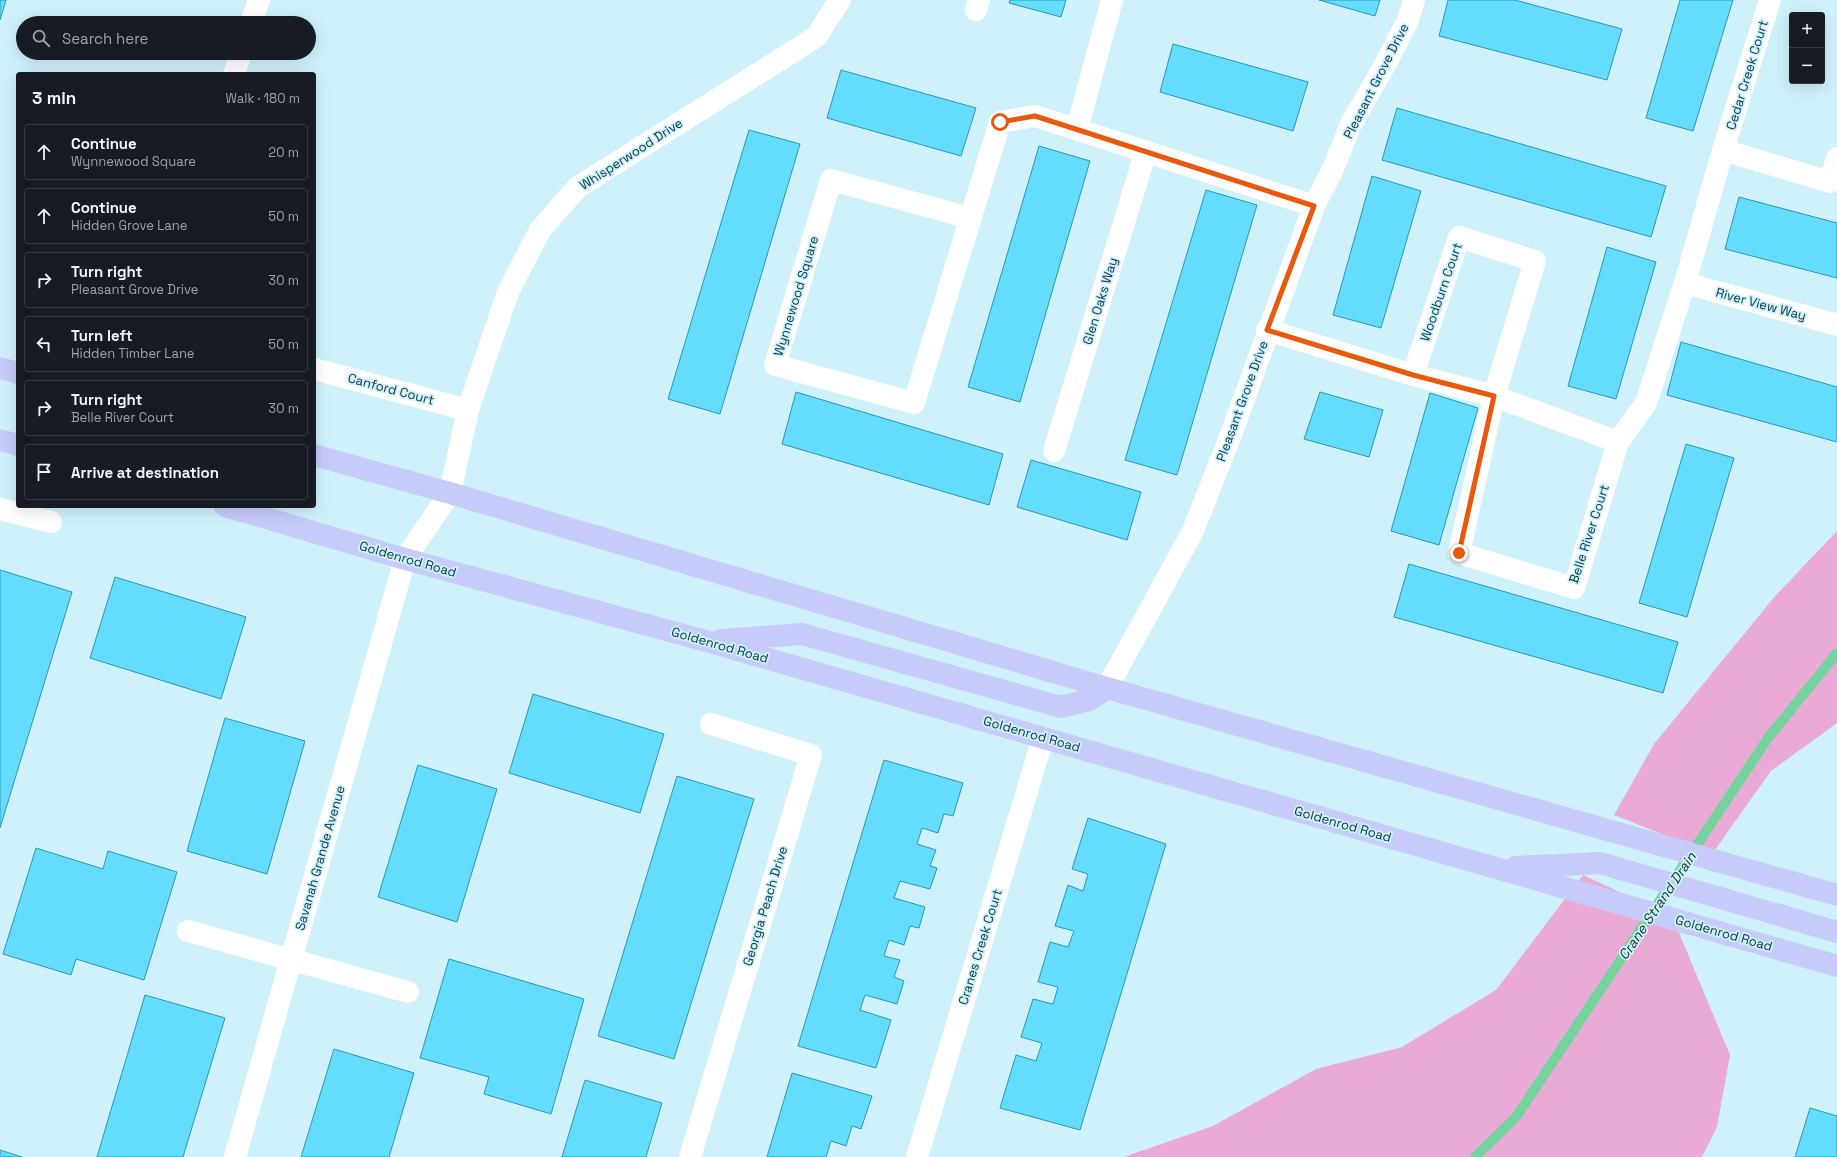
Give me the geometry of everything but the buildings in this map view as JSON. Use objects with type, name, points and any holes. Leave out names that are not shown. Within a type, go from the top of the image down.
[{"type":"main road","points":[[0,368],[16,372]]},
{"type":"main road","points":[[0,440],[16,444]]},
{"type":"main road","points":[[316,456],[450,493],[1107,688],[1837,895]]},
{"type":"main road","name":"Goldenrod Road","points":[[232,508],[405,559],[706,641],[1837,966]]},
{"type":"main road","points":[[706,641],[802,634],[1061,707],[1089,700],[1107,688]]},
{"type":"main road","points":[[1497,868],[1600,863],[1774,912],[1837,932]]},
{"type":"street","points":[[253,16],[259,0]]},
{"type":"street","name":"Whisperwood Drive","points":[[450,493],[468,410],[508,292],[540,230],[578,187],[816,37],[840,0]]},
{"type":"street","points":[[1112,0],[1077,129],[1314,206]]},
{"type":"street","name":"Pleasant Grove Drive","points":[[1107,688],[1193,531],[1230,437],[1267,330],[1314,206],[1333,169],[1351,124],[1386,63],[1408,20],[1414,0]]},
{"type":"street","name":"Cedar Creek Court","points":[[1618,442],[1646,403],[1685,283],[1723,150],[1770,0]]},
{"type":"street","points":[[235,72],[239,60]]},
{"type":"street","name":"Wynnewood Square","points":[[970,218],[831,180],[775,365],[914,403],[1000,122],[1035,116],[1077,129]]},
{"type":"street","points":[[1723,150],[1830,182],[1837,158]]},
{"type":"street","name":"Glen Oaks Way","points":[[1054,451],[1146,151]]},
{"type":"street","name":"Woodburn Court","points":[[1413,375],[1459,237],[1536,261],[1494,396]]},
{"type":"street","name":"River View Way","points":[[1685,283],[1837,325]]},
{"type":"street","points":[[1267,330],[1413,375],[1494,396],[1618,442]]},
{"type":"street","name":"Canford Court","points":[[316,370],[468,410]]},
{"type":"street","name":"Belle River Court","points":[[1494,396],[1459,553],[1574,588],[1618,442]]},
{"type":"street","name":"Savanah Grande Avenue","points":[[235,1157],[405,559],[450,493]]},
{"type":"street","points":[[0,509],[51,522]]},
{"type":"street","name":"Georgia Peach Drive","points":[[690,1157],[811,755],[711,724]]},
{"type":"street","name":"Cranes Creek Court","points":[[917,1157],[1043,738]]},
{"type":"street","points":[[188,931],[408,992]]},
{"type":"shaded area","points":[[1837,531],[1837,723],[1771,771],[1712,854],[1614,815],[1654,744],[1776,595]]},
{"type":"shaded area","points":[[1583,875],[1626,895],[1670,911],[1730,1055],[1717,1127],[1702,1157],[1124,1157],[1213,1126],[1316,1069],[1402,1047],[1496,990]]},
{"type":"waterway","name":"Crane Strand Drain","points":[[1475,1157],[1516,1117],[1768,738],[1837,653]]},
{"type":"route","points":[[1000,122],[1035,116],[1314,206],[1267,330],[1413,375],[1494,396],[1459,553]]}]
